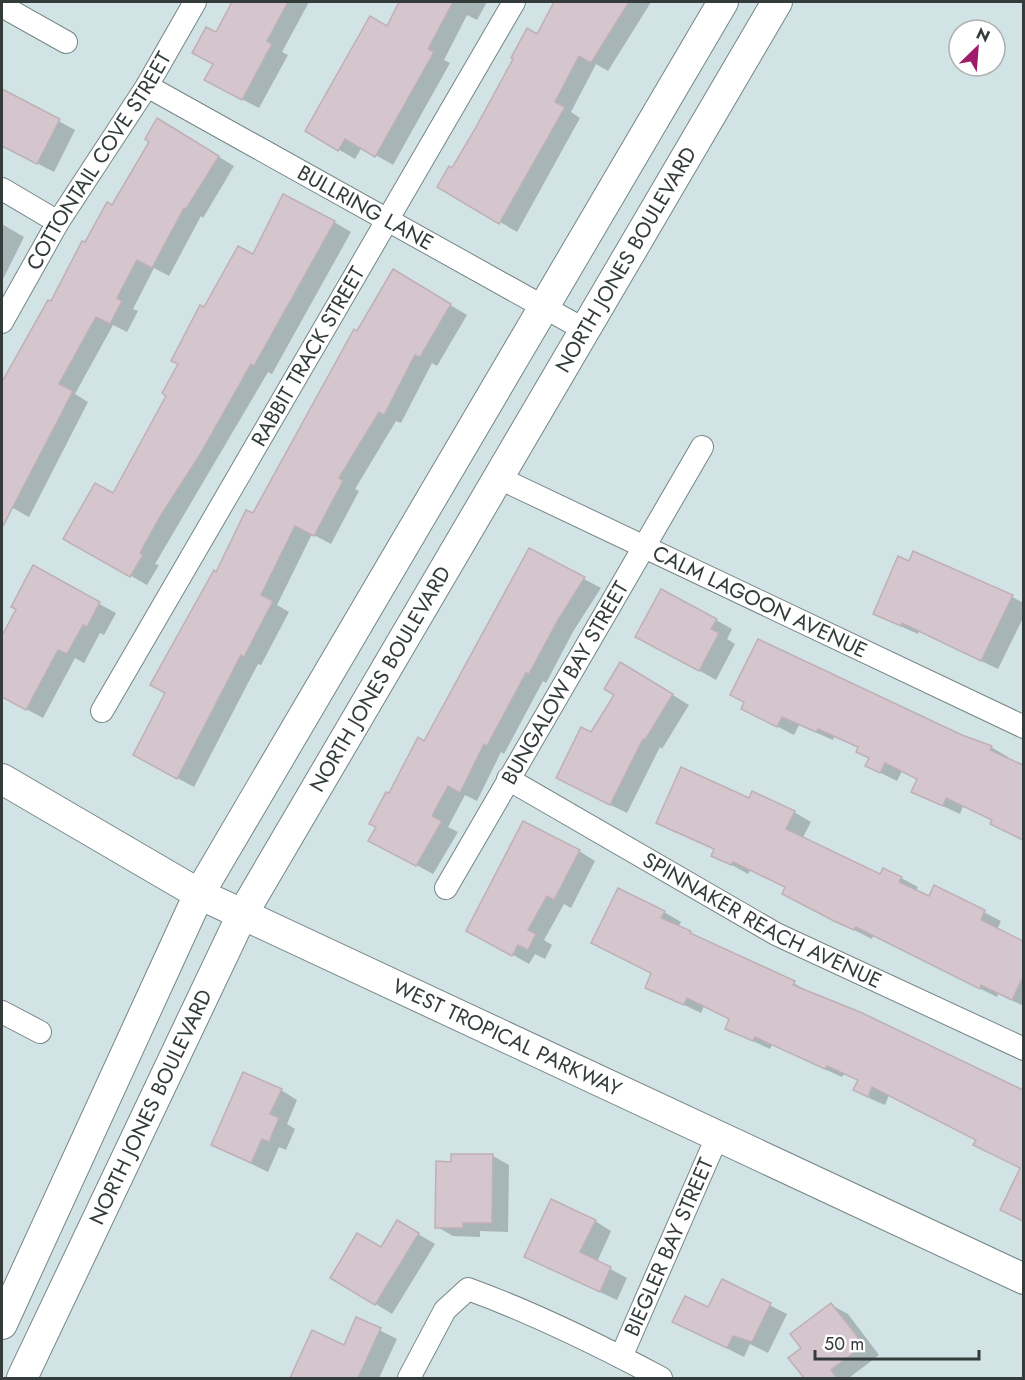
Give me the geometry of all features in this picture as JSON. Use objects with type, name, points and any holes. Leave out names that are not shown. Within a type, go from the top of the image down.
[{"type":"main road","points":[[2,1324],[199,894],[723,2]]},
{"type":"main road","name":"NORTH JONES BOULEVARD","points":[[22,1378],[242,915],[777,2]]},
{"type":"main road","name":"WEST TROPICAL PARKWAY","points":[[2,779],[199,894],[1023,1280]]},
{"type":"street","name":"COTTONTAIL COVE STREET","points":[[2,322],[58,222],[147,86],[195,2]]},
{"type":"street","name":"RABBIT TRACK STREET","points":[[102,711],[514,2]]},
{"type":"street","points":[[2,6],[66,42]]},
{"type":"street","name":"BULLRING LANE","points":[[147,86],[585,330]]},
{"type":"street","points":[[2,189],[58,222]]},
{"type":"street","name":"BUNGALOW BAY STREET","points":[[446,888],[641,548],[702,447]]},
{"type":"street","name":"CALM LAGOON AVENUE","points":[[497,477],[641,548],[1023,727]]},
{"type":"street","name":"SPINNAKER REACH AVENUE","points":[[508,779],[776,934],[1023,1049]]},
{"type":"street","points":[[2,1012],[40,1032]]},
{"type":"street","name":"BIEGLER BAY STREET","points":[[621,1357],[717,1137]]},
{"type":"street","points":[[410,1378],[445,1310],[468,1289],[496,1299],[661,1378]]},
{"type":"building","points":[[232,2],[288,2],[267,41],[272,44],[242,100],[204,80],[213,64],[192,53],[206,27],[216,32]]},
{"type":"building","points":[[399,2],[453,2],[428,49],[434,52],[375,157],[345,139],[338,151],[305,131],[370,16],[387,26]]},
{"type":"building","points":[[554,2],[629,2],[591,63],[579,56],[555,102],[565,107],[499,224],[437,187],[449,166],[452,168],[475,129],[527,28],[537,34]]},
{"type":"building","points":[[2,89],[60,119],[37,164],[2,146]]},
{"type":"building","points":[[157,118],[219,156],[186,209],[184,208],[152,268],[137,260],[117,298],[122,301],[110,324],[96,317],[59,384],[73,391],[2,528],[2,382],[48,300],[51,301],[82,241],[85,242],[107,202],[112,205],[149,142],[145,139]]},
{"type":"building","points":[[283,194],[335,221],[254,366],[251,364],[199,456],[161,515],[130,577],[63,539],[95,483],[113,493],[166,396],[162,393],[178,364],[171,361],[200,305],[204,307],[238,246],[253,254]]},
{"type":"building","points":[[393,269],[451,304],[420,357],[415,355],[384,415],[379,412],[339,478],[343,481],[314,536],[295,526],[261,595],[273,601],[244,657],[241,655],[177,779],[133,755],[165,693],[150,685],[214,570],[216,572],[246,510],[253,513],[354,329],[357,331]]},
{"type":"building","points":[[529,548],[585,577],[558,620],[529,674],[526,673],[487,746],[484,744],[460,793],[448,786],[432,816],[442,821],[416,866],[368,841],[376,827],[369,824],[386,792],[389,793],[418,737],[424,741]]},
{"type":"building","points":[[913,551],[1013,595],[981,661],[902,623],[901,626],[873,614],[898,556],[909,561]]},
{"type":"building","points":[[33,565],[100,602],[87,627],[83,625],[67,654],[58,650],[26,710],[2,697],[2,636],[16,609],[11,607]]},
{"type":"building","points":[[661,589],[717,619],[711,629],[719,633],[699,671],[635,637]]},
{"type":"building","points":[[758,639],[962,735],[992,746],[990,750],[1023,765],[1023,840],[990,824],[992,820],[946,798],[943,806],[911,792],[917,779],[885,763],[880,773],[865,766],[869,758],[856,752],[858,747],[818,729],[816,732],[782,717],[777,727],[741,709],[744,702],[730,695]]},
{"type":"building","points":[[620,662],[673,694],[645,740],[643,739],[610,805],[556,778],[581,727],[591,732],[614,695],[604,689]]},
{"type":"building","points":[[681,767],[749,798],[752,791],[795,811],[786,829],[880,874],[883,868],[902,877],[899,882],[929,896],[934,885],[985,910],[981,920],[1023,941],[1023,977],[1012,1000],[981,985],[980,989],[856,927],[854,930],[834,921],[782,894],[785,887],[733,862],[731,865],[711,856],[714,849],[656,823]]},
{"type":"building","points":[[523,821],[580,850],[554,900],[547,896],[528,930],[536,934],[528,950],[518,945],[512,956],[466,931]]},
{"type":"building","points":[[618,888],[665,911],[661,918],[795,981],[793,985],[860,1012],[1023,1090],[1023,1221],[1000,1210],[1020,1168],[973,1145],[976,1140],[872,1087],[868,1097],[853,1090],[858,1080],[827,1066],[825,1069],[755,1037],[753,1041],[725,1029],[729,1019],[687,998],[684,1005],[645,988],[651,973],[591,943]]},
{"type":"building","points":[[243,1072],[282,1089],[270,1114],[279,1118],[269,1142],[262,1139],[251,1163],[211,1145]]},
{"type":"building","points":[[451,1154],[493,1154],[492,1223],[463,1223],[463,1228],[435,1228],[436,1161],[451,1162]]},
{"type":"building","points":[[551,1199],[596,1220],[580,1252],[611,1267],[600,1292],[524,1257]]},
{"type":"building","points":[[397,1220],[419,1233],[375,1305],[330,1278],[357,1233],[381,1247]]},
{"type":"building","points":[[722,1279],[771,1303],[752,1342],[733,1336],[727,1348],[672,1322],[685,1296],[708,1307]]},
{"type":"building","points":[[831,1303],[864,1345],[831,1370],[837,1378],[804,1378],[788,1358],[801,1348],[790,1334]]},
{"type":"building","points":[[356,1317],[381,1328],[358,1378],[290,1378],[312,1330],[344,1345]]}]
